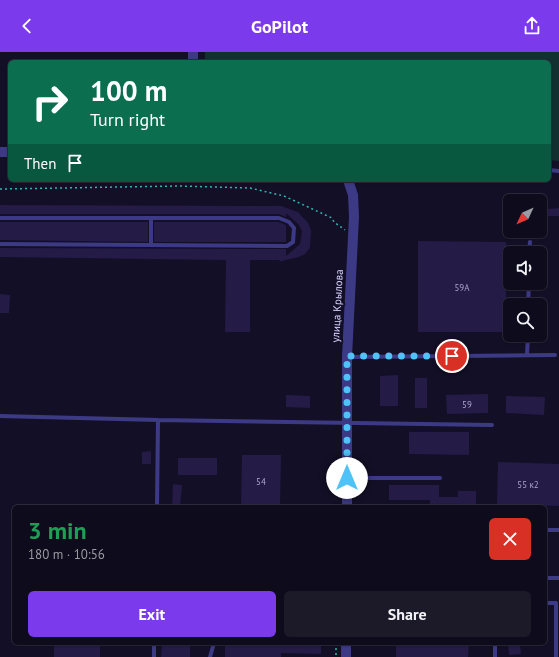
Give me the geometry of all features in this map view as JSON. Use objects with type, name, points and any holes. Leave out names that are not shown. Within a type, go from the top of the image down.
[{"type":"street","name":"улица Крылова","points":[[346,505],[347,356],[353,235],[353,195],[349,182]]},
{"type":"street","points":[[346,645],[346,657]]},
{"type":"lane","points":[[0,218],[279,218],[289,222],[294,228],[292,242],[287,246],[0,244]]},
{"type":"lane","points":[[151,245],[152,218]]},
{"type":"lane","points":[[530,242],[530,246]]},
{"type":"lane","points":[[527,355],[528,342]]},
{"type":"lane","points":[[347,356],[555,355]]},
{"type":"lane","points":[[0,416],[492,425]]},
{"type":"lane","points":[[157,505],[158,420]]},
{"type":"lane","points":[[347,478],[440,478]]},
{"type":"lane","points":[[547,530],[559,530]]},
{"type":"lane","points":[[547,578],[559,578]]},
{"type":"lane","points":[[547,603],[556,603],[556,657]]},
{"type":"lane","points":[[154,645],[154,657]]},
{"type":"lane","points":[[210,657],[213,645]]},
{"type":"lane","points":[[494,645],[495,657]]},
{"type":"path","points":[[0,189],[179,186],[250,188],[284,196],[332,218],[334,222],[353,235]]},
{"type":"path","points":[[336,645],[336,657]]},
{"type":"green space","points":[[205,52],[559,52],[559,161],[551,160],[551,60],[205,60]]},
{"type":"building","points":[[0,205],[279,206],[278,205],[298,212],[308,223],[311,230],[310,248],[305,254],[299,257],[279,262],[280,260],[250,260],[250,332],[225,332],[226,260],[0,257],[0,248],[286,249],[286,256],[300,244],[302,231],[299,225],[286,213],[286,217],[279,214],[0,214]]},
{"type":"building","points":[[559,208],[559,216],[548,216],[548,209]]},
{"type":"building","points":[[0,222],[148,222],[148,242],[0,240]]},
{"type":"building","points":[[154,222],[278,222],[286,225],[286,242],[154,242]]},
{"type":"building","points":[[418,241],[506,242],[506,246],[503,246],[503,290],[506,290],[506,298],[503,298],[503,332],[418,332]]},
{"type":"building","points":[[0,294],[10,295],[9,313],[0,313]]},
{"type":"building","points":[[398,375],[398,406],[380,406],[380,376]]},
{"type":"building","points":[[415,378],[427,378],[427,408],[415,408]]},
{"type":"building","points":[[488,394],[488,413],[447,414],[446,395]]},
{"type":"building","points":[[286,395],[310,396],[310,408],[286,407]]},
{"type":"building","points":[[506,396],[545,397],[544,415],[506,413]]},
{"type":"building","points":[[409,432],[469,432],[469,455],[409,454]]},
{"type":"building","points":[[151,451],[151,464],[142,464],[142,452]]},
{"type":"building","points":[[242,455],[281,455],[280,505],[241,505]]},
{"type":"building","points":[[178,458],[217,458],[217,475],[178,475]]},
{"type":"building","points":[[498,462],[559,464],[559,506],[497,504]]},
{"type":"building","points":[[173,484],[182,485],[180,505],[172,505]]},
{"type":"building","points":[[389,485],[439,485],[439,497],[458,497],[458,491],[476,491],[476,505],[430,505],[430,500],[389,500]]},
{"type":"building","points":[[54,645],[100,645],[100,657],[54,657]]},
{"type":"building","points":[[162,645],[190,645],[190,657],[161,657]]},
{"type":"building","points":[[225,645],[321,645],[321,654],[281,653],[281,657],[225,657]]},
{"type":"building","points":[[396,645],[469,645],[468,657],[396,657]]},
{"type":"building","points":[[508,645],[520,645],[521,654],[509,655]]},
{"type":"route","points":[[347,478],[347,356],[452,356]]}]
